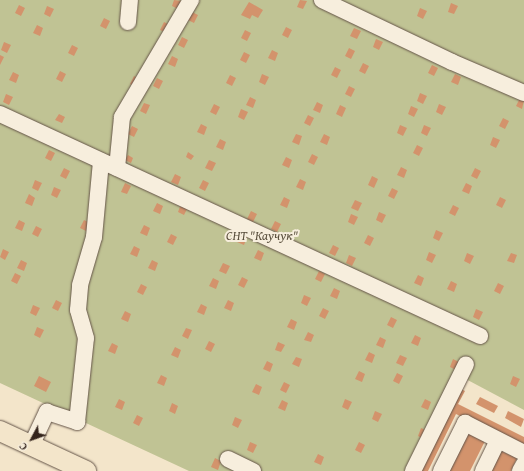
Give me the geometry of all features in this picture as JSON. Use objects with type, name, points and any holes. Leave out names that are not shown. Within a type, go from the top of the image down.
[{"type":"main road","points":[[0,431],[86,471]]},
{"type":"street","points":[[128,22],[130,0]]},
{"type":"street","points":[[117,168],[122,117],[191,0]]},
{"type":"street","points":[[322,0],[438,56],[524,93]]},
{"type":"street","points":[[0,114],[480,336]]},
{"type":"street","points":[[31,446],[47,412],[77,422],[86,338],[78,310],[80,285],[94,237],[102,161]]},
{"type":"street","points":[[413,471],[466,364]]},
{"type":"street","points":[[441,471],[465,424],[524,453]]},
{"type":"street","points":[[483,471],[498,440]]},
{"type":"street","points":[[228,459],[253,471]]},
{"type":"street","points":[[520,471],[524,464]]},
{"type":"green space","name":"СНТ \"Каучук\"","points":[[0,0],[524,0],[524,410],[462,377],[410,471],[189,471],[0,383]]},
{"type":"building","points":[[174,0],[182,1],[178,9],[172,6]]},
{"type":"building","points":[[300,0],[307,1],[303,9],[297,7]]},
{"type":"building","points":[[249,2],[263,10],[258,18],[252,15],[250,19],[241,15]]},
{"type":"building","points":[[451,3],[458,6],[454,14],[448,12]]},
{"type":"building","points":[[19,5],[25,8],[21,16],[15,13]]},
{"type":"building","points":[[47,6],[54,9],[50,17],[44,14]]},
{"type":"building","points":[[420,8],[427,11],[423,19],[417,16]]},
{"type":"building","points":[[192,12],[198,15],[194,23],[188,20]]},
{"type":"building","points":[[104,18],[110,21],[106,29],[100,26]]},
{"type":"building","points":[[164,22],[170,25],[167,33],[160,30]]},
{"type":"building","points":[[37,25],[43,28],[40,36],[33,33]]},
{"type":"building","points":[[286,27],[292,30],[288,38],[282,35]]},
{"type":"building","points":[[354,28],[361,31],[357,39],[350,36]]},
{"type":"building","points":[[245,30],[251,33],[247,41],[241,38]]},
{"type":"building","points":[[182,37],[188,40],[184,48],[178,45]]},
{"type":"building","points":[[376,39],[383,42],[379,50],[373,47]]},
{"type":"building","points":[[4,42],[11,45],[7,53],[1,50]]},
{"type":"building","points":[[72,45],[78,48],[74,56],[68,53]]},
{"type":"building","points":[[349,48],[355,51],[351,59],[345,56]]},
{"type":"building","points":[[272,50],[278,53],[275,61],[268,58]]},
{"type":"building","points":[[244,52],[250,55],[246,63],[240,60]]},
{"type":"building","points":[[0,55],[4,57],[0,65]]},
{"type":"building","points":[[172,56],[178,59],[175,67],[168,64]]},
{"type":"building","points":[[363,63],[369,66],[365,74],[359,71]]},
{"type":"building","points":[[432,65],[438,68],[434,76],[428,73]]},
{"type":"building","points":[[335,67],[341,70],[337,78],[331,75]]},
{"type":"building","points":[[60,71],[66,74],[62,82],[56,79]]},
{"type":"building","points":[[13,72],[19,75],[16,83],[9,80]]},
{"type":"building","points":[[262,74],[269,77],[265,85],[259,82]]},
{"type":"building","points":[[455,74],[461,77],[458,85],[451,82]]},
{"type":"building","points":[[230,75],[236,78],[232,86],[226,83]]},
{"type":"building","points":[[134,76],[140,79],[136,87],[130,84]]},
{"type":"building","points":[[157,78],[163,81],[159,89],[153,86]]},
{"type":"building","points":[[349,86],[355,89],[351,97],[345,94]]},
{"type":"building","points":[[420,93],[427,96],[423,104],[417,101]]},
{"type":"building","points":[[6,94],[13,97],[9,105],[3,102]]},
{"type":"building","points":[[250,97],[256,100],[253,108],[246,105]]},
{"type":"building","points":[[520,98],[524,100],[522,109],[516,106]]},
{"type":"building","points":[[317,102],[323,105],[320,113],[313,110]]},
{"type":"building","points":[[144,103],[150,105],[146,114],[140,111]]},
{"type":"building","points":[[214,104],[220,107],[216,115],[210,112]]},
{"type":"building","points":[[439,104],[446,107],[442,115],[436,112]]},
{"type":"building","points":[[340,105],[346,108],[342,117],[336,114]]},
{"type":"building","points":[[411,106],[418,109],[414,117],[408,114]]},
{"type":"building","points":[[241,109],[248,112],[244,120],[238,117]]},
{"type":"building","points":[[59,114],[65,117],[62,123],[55,120]]},
{"type":"building","points":[[308,115],[314,118],[310,126],[304,123]]},
{"type":"building","points":[[503,118],[509,121],[505,129],[499,126]]},
{"type":"building","points":[[201,124],[207,127],[204,135],[197,132]]},
{"type":"building","points":[[400,125],[407,128],[403,136],[397,133]]},
{"type":"building","points":[[424,125],[431,128],[427,136],[421,133]]},
{"type":"building","points":[[132,126],[138,129],[134,137],[128,134]]},
{"type":"building","points":[[296,134],[302,136],[299,145],[292,142]]},
{"type":"building","points":[[324,134],[330,137],[327,145],[320,142]]},
{"type":"building","points":[[493,137],[500,140],[496,148],[490,145]]},
{"type":"building","points":[[220,139],[226,142],[223,150],[216,147]]},
{"type":"building","points":[[417,145],[423,148],[419,156],[413,153]]},
{"type":"building","points":[[49,150],[55,153],[51,161],[45,158]]},
{"type":"building","points":[[188,152],[194,156],[191,160],[186,157]]},
{"type":"building","points":[[312,154],[318,157],[314,165],[308,162]]},
{"type":"building","points":[[128,155],[133,158],[131,163],[125,160]]},
{"type":"building","points":[[286,157],[292,160],[289,168],[282,165]]},
{"type":"building","points":[[209,160],[216,163],[212,171],[205,168]]},
{"type":"building","points":[[401,167],[407,170],[404,178],[397,175]]},
{"type":"building","points":[[64,168],[70,171],[66,179],[60,176]]},
{"type":"building","points":[[475,168],[481,171],[477,179],[471,176]]},
{"type":"building","points":[[175,174],[181,177],[178,185],[171,182]]},
{"type":"building","points":[[372,176],[378,179],[374,188],[368,185]]},
{"type":"building","points":[[300,179],[306,182],[303,190],[296,187]]},
{"type":"building","points":[[35,180],[42,183],[38,191],[32,188]]},
{"type":"building","points":[[203,180],[209,183],[205,191],[199,188]]},
{"type":"building","points":[[125,183],[131,186],[127,194],[121,192]]},
{"type":"building","points":[[466,183],[472,186],[469,194],[462,191]]},
{"type":"building","points":[[54,187],[61,190],[57,198],[51,195]]},
{"type":"building","points":[[392,188],[398,191],[394,199],[388,196]]},
{"type":"building","points":[[29,194],[35,198],[32,206],[25,203]]},
{"type":"building","points":[[284,197],[290,200],[287,208],[280,205]]},
{"type":"building","points":[[500,197],[506,200],[502,208],[496,205]]},
{"type":"building","points":[[355,200],[362,203],[358,211],[351,208]]},
{"type":"building","points":[[157,203],[163,206],[160,214],[153,211]]},
{"type":"building","points":[[181,204],[188,207],[184,215],[178,212]]},
{"type":"building","points":[[453,205],[459,208],[455,216],[449,213]]},
{"type":"building","points":[[251,211],[257,214],[253,222],[247,219]]},
{"type":"building","points":[[379,212],[386,215],[382,223],[376,220]]},
{"type":"building","points":[[351,214],[358,217],[354,225],[348,222]]},
{"type":"building","points":[[19,220],[25,223],[22,231],[15,228]]},
{"type":"building","points":[[84,220],[90,223],[86,231],[80,228]]},
{"type":"building","points":[[275,221],[281,224],[277,232],[271,229]]},
{"type":"building","points":[[144,225],[150,228],[147,236],[140,233]]},
{"type":"building","points":[[36,226],[42,229],[38,237],[32,234]]},
{"type":"building","points":[[436,230],[443,233],[439,241],[433,238]]},
{"type":"building","points":[[171,234],[177,237],[173,245],[167,242]]},
{"type":"building","points":[[241,235],[247,237],[244,245],[237,242]]},
{"type":"building","points":[[368,235],[374,238],[370,246],[364,243]]},
{"type":"building","points":[[333,245],[339,248],[335,256],[329,253]]},
{"type":"building","points":[[134,246],[140,249],[137,257],[130,254]]},
{"type":"building","points":[[3,249],[9,252],[5,260],[0,257]]},
{"type":"building","points":[[258,250],[264,253],[261,261],[254,258]]},
{"type":"building","points":[[429,252],[436,255],[432,263],[426,260]]},
{"type":"building","points":[[467,253],[474,256],[470,264],[464,261]]},
{"type":"building","points":[[511,253],[517,255],[514,263],[507,261]]},
{"type":"building","points":[[349,255],[356,258],[352,266],[346,263]]},
{"type":"building","points":[[21,260],[27,263],[24,271],[17,268]]},
{"type":"building","points":[[152,260],[158,263],[155,271],[148,268]]},
{"type":"building","points":[[223,263],[230,266],[226,274],[219,271]]},
{"type":"building","points":[[319,271],[325,274],[321,282],[315,279]]},
{"type":"building","points":[[15,273],[21,276],[17,284],[11,281]]},
{"type":"building","points":[[418,275],[424,278],[421,286],[414,283]]},
{"type":"building","points":[[242,277],[248,280],[244,288],[238,285]]},
{"type":"building","points":[[213,278],[219,281],[216,289],[209,286]]},
{"type":"building","points":[[451,281],[457,284],[454,292],[447,289]]},
{"type":"building","points":[[498,283],[504,286],[500,294],[494,291]]},
{"type":"building","points":[[141,284],[147,287],[143,295],[137,292]]},
{"type":"building","points":[[334,288],[340,291],[337,299],[330,296]]},
{"type":"building","points":[[304,295],[311,298],[307,306],[301,303]]},
{"type":"building","points":[[56,300],[62,303],[58,311],[52,308]]},
{"type":"building","points":[[228,300],[234,303],[231,311],[224,308]]},
{"type":"building","points":[[201,304],[207,307],[204,315],[197,312]]},
{"type":"building","points":[[33,305],[40,308],[36,316],[30,313]]},
{"type":"building","points":[[323,308],[329,311],[325,319],[319,316]]},
{"type":"building","points":[[476,309],[483,312],[479,320],[473,317]]},
{"type":"building","points":[[125,311],[131,314],[128,322],[121,319]]},
{"type":"building","points":[[391,317],[397,320],[393,328],[387,325]]},
{"type":"building","points":[[291,319],[297,322],[294,330],[287,327]]},
{"type":"building","points":[[37,327],[44,330],[40,338],[34,335]]},
{"type":"building","points":[[186,328],[192,330],[188,339],[182,336]]},
{"type":"building","points":[[308,332],[314,335],[311,342],[304,340]]},
{"type":"building","points":[[415,335],[421,338],[418,346],[411,343]]},
{"type":"building","points":[[380,337],[386,340],[383,348],[376,345]]},
{"type":"building","points":[[209,341],[215,344],[211,352],[205,349]]},
{"type":"building","points":[[278,342],[285,345],[281,352],[275,350]]},
{"type":"building","points":[[112,343],[118,346],[115,354],[108,351]]},
{"type":"building","points":[[175,347],[181,350],[178,358],[171,355]]},
{"type":"building","points":[[369,352],[375,355],[372,363],[365,360]]},
{"type":"building","points":[[400,355],[407,358],[403,366],[396,363]]},
{"type":"building","points":[[296,357],[302,359],[299,367],[292,364]]},
{"type":"building","points":[[453,359],[459,362],[456,370],[450,367]]},
{"type":"building","points":[[267,361],[273,364],[270,372],[263,369]]},
{"type":"building","points":[[359,371],[365,374],[362,382],[355,379]]},
{"type":"building","points":[[397,373],[403,376],[399,384],[393,381]]},
{"type":"building","points":[[161,375],[167,378],[164,386],[157,383]]},
{"type":"building","points":[[39,376],[51,382],[46,392],[34,386]]},
{"type":"building","points":[[513,376],[520,379],[516,387],[510,384]]},
{"type":"building","points":[[284,382],[290,385],[286,393],[280,390]]},
{"type":"building","points":[[256,384],[262,387],[259,395],[252,392]]},
{"type":"building","points":[[459,388],[465,391],[458,404],[524,437],[524,448],[456,414],[428,471],[418,471]]},
{"type":"building","points":[[480,397],[498,406],[494,413],[476,404]]},
{"type":"building","points":[[119,399],[125,402],[122,410],[115,407]]},
{"type":"building","points":[[345,399],[352,402],[348,410],[342,407]]},
{"type":"building","points":[[425,399],[431,402],[428,410],[421,407]]},
{"type":"building","points":[[282,400],[288,403],[285,411],[278,408]]},
{"type":"building","points":[[172,403],[178,406],[175,414],[169,411]]},
{"type":"building","points":[[375,411],[382,414],[378,422],[372,419]]},
{"type":"building","points":[[508,411],[524,419],[521,427],[505,418]]},
{"type":"building","points":[[137,415],[143,418],[139,426],[133,423]]},
{"type":"building","points":[[235,417],[242,420],[238,428],[232,425]]},
{"type":"building","points":[[421,428],[428,431],[424,439],[418,436]]},
{"type":"building","points":[[467,432],[485,441],[470,471],[448,471]]},
{"type":"building","points":[[250,442],[257,445],[253,453],[247,450]]},
{"type":"building","points":[[359,442],[365,445],[361,453],[355,450]]},
{"type":"building","points":[[499,450],[517,458],[511,471],[489,471]]},
{"type":"building","points":[[318,454],[324,457],[321,465],[314,462]]},
{"type":"building","points":[[215,458],[221,461],[218,470],[211,467]]}]
